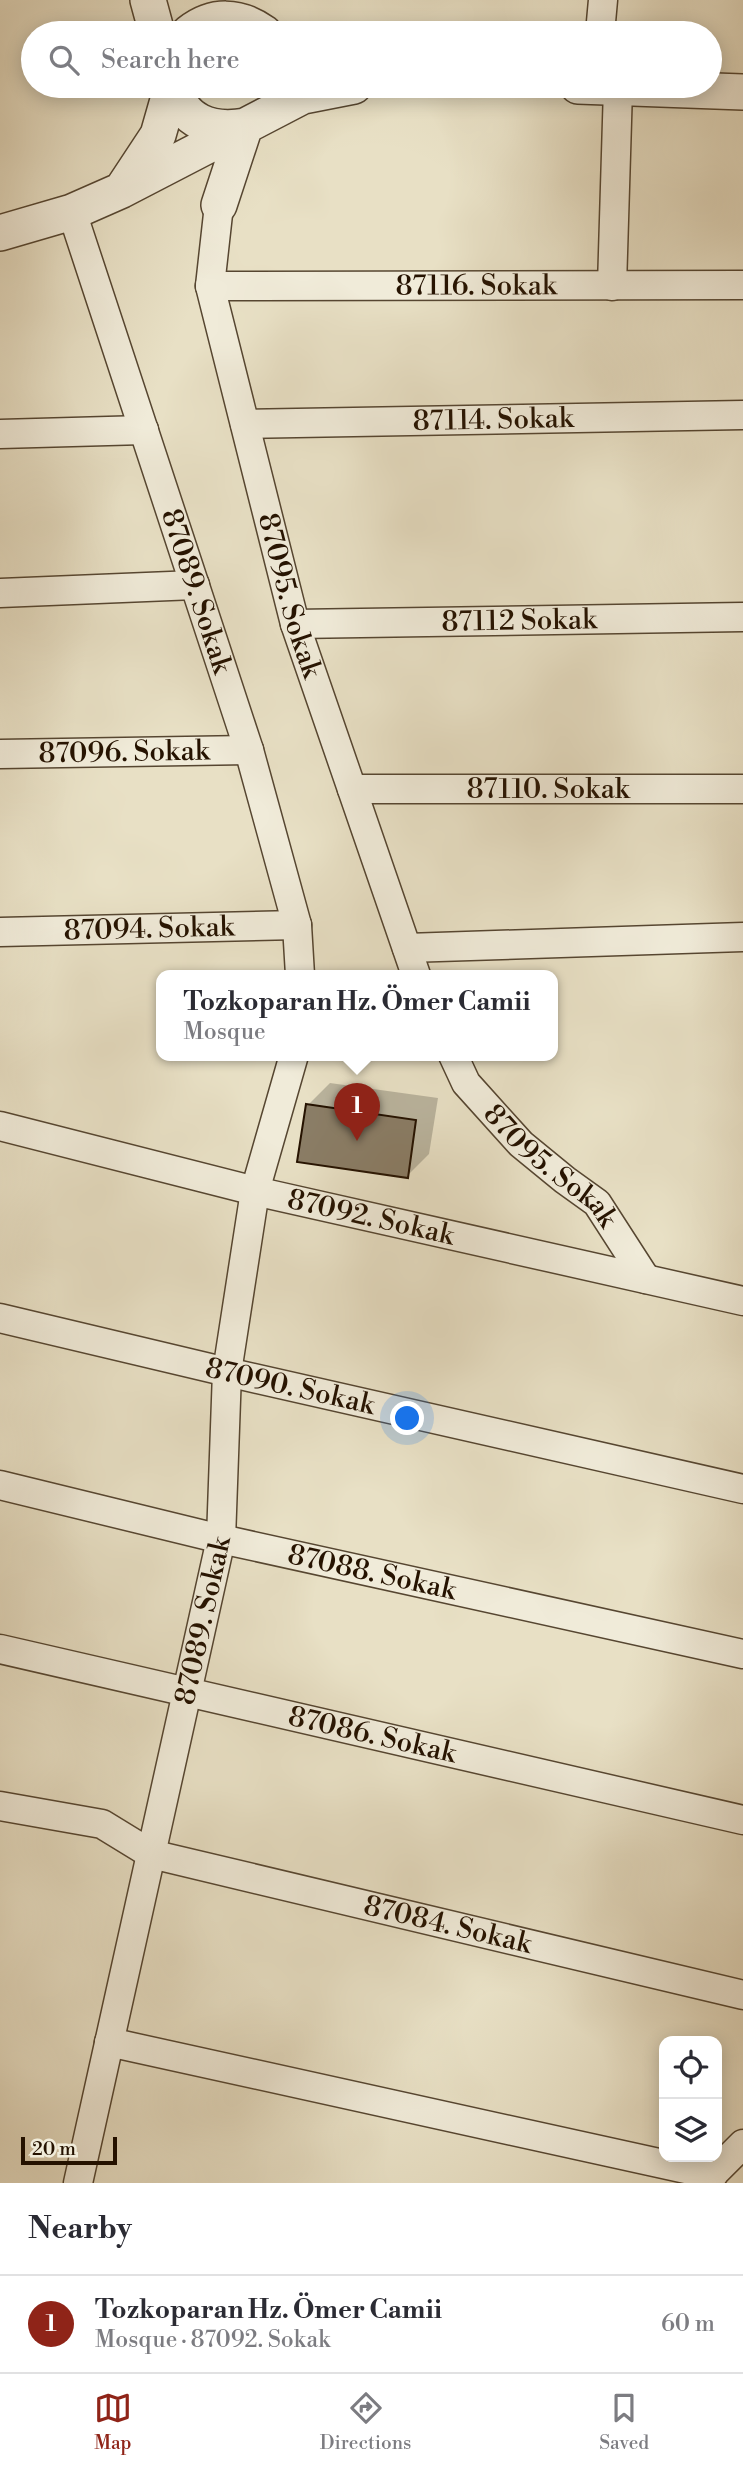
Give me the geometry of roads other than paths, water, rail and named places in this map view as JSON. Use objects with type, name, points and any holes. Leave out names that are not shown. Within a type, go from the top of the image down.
[{"type":"street","points":[[148,0],[154,21]]},
{"type":"street","points":[[226,0],[252,21]]},
{"type":"street","points":[[601,21],[603,0]]},
{"type":"street","points":[[210,21],[234,18],[241,21]]},
{"type":"street","points":[[722,91],[743,92]]},
{"type":"street","points":[[122,190],[158,135],[169,98]]},
{"type":"street","points":[[177,98],[193,118],[209,127],[227,129],[246,126],[261,116],[275,98]]},
{"type":"street","points":[[0,233],[72,212],[122,190],[299,98]]},
{"type":"street","points":[[598,98],[612,286]]},
{"type":"street","points":[[219,205],[246,126]]},
{"type":"street","name":"87095. Sokak","points":[[219,205],[210,286],[295,624],[414,970]]},
{"type":"street","name":"87089. Sokak","points":[[72,212],[249,751],[297,925],[300,970]]},
{"type":"street","name":"87116. Sokak","points":[[210,286],[743,285]]},
{"type":"street","name":"87114. Sokak","points":[[245,424],[743,415]]},
{"type":"street","points":[[0,434],[144,430]]},
{"type":"street","points":[[0,593],[195,585]]},
{"type":"street","name":"87112 Sokak","points":[[295,624],[743,617]]},
{"type":"street","name":"87096. Sokak","points":[[0,754],[249,751]]},
{"type":"street","name":"87110. Sokak","points":[[352,789],[743,789]]},
{"type":"street","name":"87094. Sokak","points":[[0,932],[297,925]]},
{"type":"street","points":[[407,948],[743,937]]},
{"type":"street","name":"87089. Sokak","points":[[78,2183],[221,1539],[227,1371],[255,1191],[292,1061]]},
{"type":"street","name":"87095. Sokak","points":[[456,1061],[466,1083],[521,1144],[597,1203],[646,1279]]},
{"type":"street","name":"87092. Sokak","points":[[0,1126],[255,1191],[743,1301]]},
{"type":"street","name":"87090. Sokak","points":[[0,1318],[743,1489]]},
{"type":"street","name":"87088. Sokak","points":[[0,1485],[221,1539],[743,1654]]},
{"type":"street","name":"87086. Sokak","points":[[0,1649],[743,1820]]},
{"type":"street","points":[[0,1806],[102,1824],[151,1854]]},
{"type":"street","name":"87084. Sokak","points":[[151,1854],[743,1995]]},
{"type":"street","points":[[109,2042],[708,2179],[743,2144]]},
{"type":"place","name":"Tozkoparan Hz. Ömer Camii","points":[[357,1141]]}]
